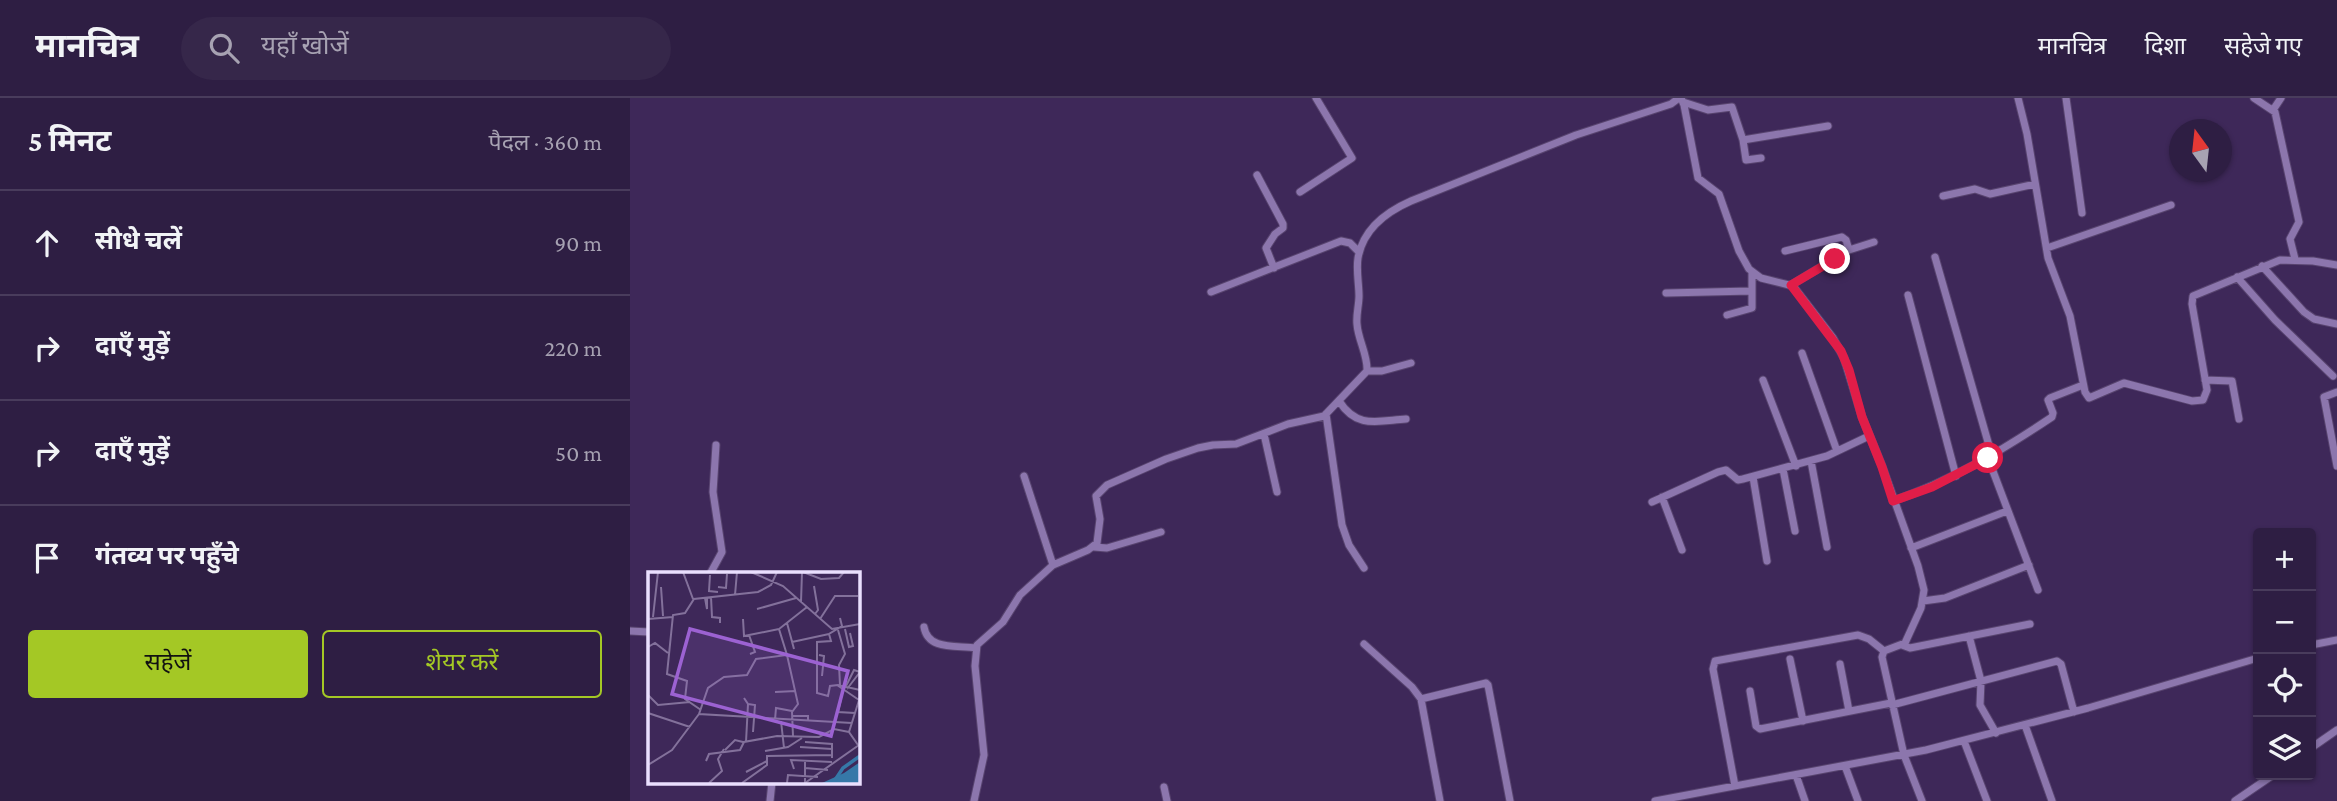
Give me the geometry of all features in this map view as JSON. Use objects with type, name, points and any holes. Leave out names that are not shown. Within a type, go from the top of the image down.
[{"type":"street","points":[[1300,192],[1352,158],[1315,98]]},
{"type":"street","points":[[2018,98],[2050,264],[2070,316],[2083,385],[2089,398],[2124,383],[2195,401],[2205,398],[2205,380],[2192,300],[2197,294],[2280,260],[2295,259],[2337,265]]},
{"type":"street","points":[[2066,98],[2082,213]]},
{"type":"street","points":[[2254,98],[2273,110],[2300,222],[2290,239],[2295,259]]},
{"type":"street","points":[[2273,110],[2281,98]]},
{"type":"street","points":[[1681,99],[1698,178],[1719,194],[1739,251],[1752,272],[1767,280],[1791,285],[1841,351],[1920,574],[1923,601],[1908,639],[1902,645],[1884,651]]},
{"type":"street","points":[[1367,372],[1357,325],[1357,261],[1378,219],[1399,206],[1576,135],[1681,99],[1708,110],[1730,102],[1743,140],[1746,160],[1761,158]]},
{"type":"street","points":[[1743,140],[1828,126]]},
{"type":"street","points":[[1257,175],[1283,224],[1283,228],[1275,234],[1266,248],[1274,268]]},
{"type":"street","points":[[1942,196],[1975,189],[1988,194],[2035,184]]},
{"type":"street","points":[[2047,248],[2171,205]]},
{"type":"street","points":[[1784,251],[1842,237],[1849,250]]},
{"type":"street","points":[[1211,292],[1341,241],[1350,243],[1360,252]]},
{"type":"street","points":[[1791,285],[1849,250],[1874,242]]},
{"type":"street","points":[[1935,257],[1990,457],[2007,511],[2038,590]]},
{"type":"street","points":[[2262,266],[2304,312],[2314,319],[2337,324]]},
{"type":"street","points":[[1727,315],[1751,310],[1752,272]]},
{"type":"street","points":[[2236,277],[2275,320],[2333,376]]},
{"type":"street","points":[[1666,293],[1751,290]]},
{"type":"street","points":[[1908,295],[1956,476]]},
{"type":"street","points":[[1802,353],[1837,452]]},
{"type":"street","points":[[1094,547],[1099,540],[1100,529],[1096,496],[1107,485],[1198,448],[1236,444],[1326,414],[1367,372],[1411,363]]},
{"type":"street","points":[[1763,380],[1796,466]]},
{"type":"street","points":[[2205,380],[2232,381],[2239,419]]},
{"type":"street","points":[[1893,501],[1956,476],[1990,457],[2052,417],[2048,400],[2050,398],[2083,385]]},
{"type":"street","points":[[2337,392],[2324,397],[2337,466]]},
{"type":"street","points":[[1339,401],[1356,419],[1406,419]]},
{"type":"street","points":[[1326,414],[1342,525],[1349,545],[1364,568]]},
{"type":"street","points":[[1264,434],[1278,492]]},
{"type":"street","points":[[1652,502],[1723,470],[1738,480],[1754,477],[1837,452],[1869,436]]},
{"type":"street","points":[[711,572],[722,552],[713,492],[716,445]]},
{"type":"street","points":[[1811,461],[1827,547]]},
{"type":"street","points":[[1783,469],[1795,531]]},
{"type":"street","points":[[1024,475],[1054,565]]},
{"type":"street","points":[[1754,477],[1768,561]]},
{"type":"street","points":[[1662,497],[1682,550]]},
{"type":"street","points":[[1911,548],[2007,511]]},
{"type":"street","points":[[974,801],[984,755],[976,681],[976,648],[980,640],[1003,622],[1020,595],[1054,565],[1094,547],[1107,548],[1161,532]]},
{"type":"street","points":[[1923,601],[1945,598],[2029,565]]},
{"type":"street","points":[[1902,645],[1910,648],[1969,639],[2030,624]]},
{"type":"street","points":[[924,627],[926,637],[932,643],[976,648]]},
{"type":"street","points":[[630,631],[648,632]]},
{"type":"street","points":[[1735,786],[1713,669],[1715,661],[1858,635],[1869,639],[1884,651]]},
{"type":"street","points":[[1969,639],[1981,681],[1982,709],[1996,733]]},
{"type":"street","points":[[2316,644],[2337,640]]},
{"type":"street","points":[[1364,645],[1412,687],[1421,699],[1440,801]]},
{"type":"street","points":[[1884,651],[1882,661],[1891,704],[1904,755],[1922,801]]},
{"type":"street","points":[[1790,659],[1802,721]]},
{"type":"street","points":[[1655,801],[1904,755],[1964,741],[2253,660]]},
{"type":"street","points":[[1750,691],[1758,728],[1891,704],[2054,661],[2060,662],[2074,712]]},
{"type":"street","points":[[1840,664],[1849,711]]},
{"type":"street","points":[[1421,699],[1486,683],[1488,685],[1510,801]]},
{"type":"street","points":[[2025,725],[2052,801]]},
{"type":"street","points":[[2316,745],[2337,730]]},
{"type":"street","points":[[1964,741],[1987,801]]},
{"type":"street","points":[[1845,766],[1858,801]]},
{"type":"street","points":[[1796,775],[1805,801]]},
{"type":"street","points":[[2235,801],[2266,780]]},
{"type":"street","points":[[1164,787],[1167,801]]},
{"type":"route","points":[[1835,259],[1791,285],[1841,351],[1893,501],[1932,487],[1988,458]]}]
